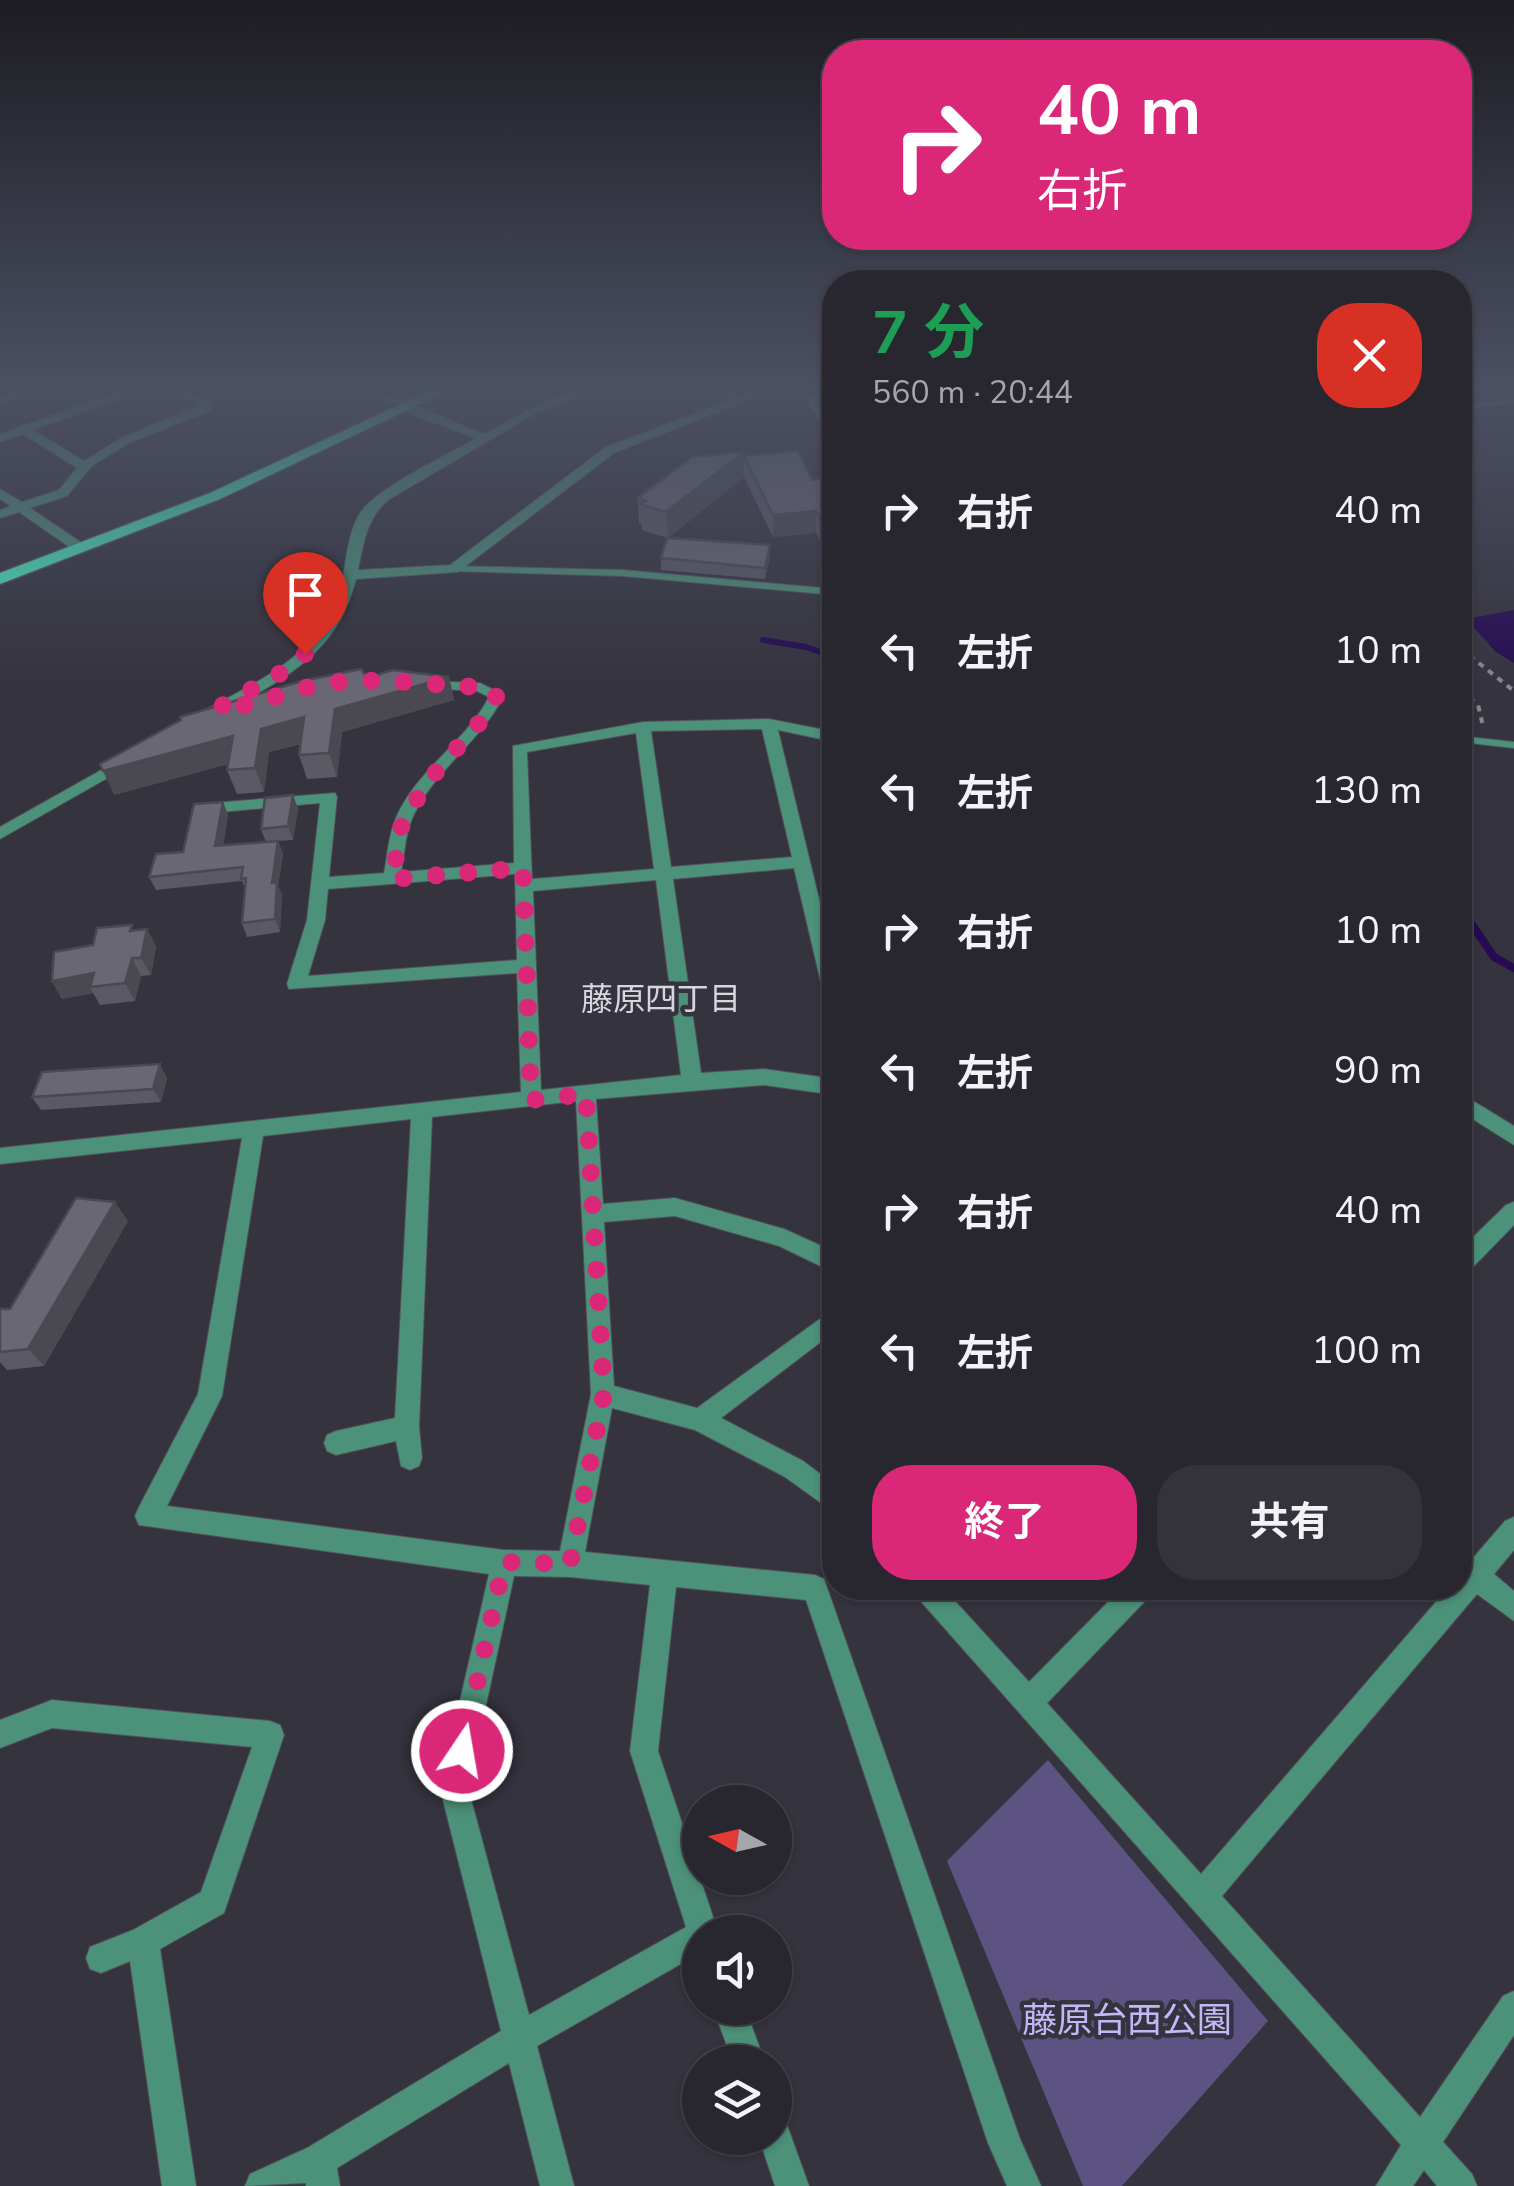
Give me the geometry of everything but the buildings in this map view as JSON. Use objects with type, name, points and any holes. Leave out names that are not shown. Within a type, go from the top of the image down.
[{"type":"main road","points":[[0,565],[74,544],[234,487]]},
{"type":"main road","points":[[0,578],[74,544]]},
{"type":"street","points":[[0,514],[63,493],[66,487]]},
{"type":"street","points":[[184,728],[288,669],[322,639],[335,616],[368,510],[401,487]]},
{"type":"street","points":[[349,575],[453,570],[562,487]]},
{"type":"street","points":[[0,493],[74,544]]},
{"type":"street","points":[[392,879],[402,823],[429,780],[487,714],[497,695],[480,687],[405,684]]},
{"type":"street","points":[[218,708],[266,702]]},
{"type":"street","points":[[769,724],[799,862],[822,937]]},
{"type":"street","points":[[531,1100],[519,749],[644,727],[769,724],[822,734]]},
{"type":"street","points":[[644,727],[692,1081]]},
{"type":"street","points":[[0,834],[151,747]]},
{"type":"street","points":[[198,809],[329,797],[316,920],[296,984],[527,966]]},
{"type":"street","points":[[320,884],[664,874],[799,862]]},
{"type":"street","points":[[0,1156],[692,1081],[764,1077],[822,1085]]},
{"type":"street","points":[[570,1564],[604,1394],[586,1094]]},
{"type":"street","points":[[1472,1109],[1514,1137]]},
{"type":"street","points":[[410,1458],[407,1427],[422,1111]]},
{"type":"street","points":[[254,1129],[210,1396],[148,1516],[504,1562],[570,1564],[815,1588],[1005,2143],[1024,2186]]},
{"type":"street","points":[[593,1214],[675,1208],[784,1238],[822,1257]]},
{"type":"street","points":[[1472,1253],[1514,1211]]},
{"type":"street","points":[[700,1420],[822,1328]]},
{"type":"street","points":[[604,1394],[700,1420],[794,1469],[822,1492]]},
{"type":"street","points":[[336,1443],[407,1427]]},
{"type":"street","points":[[1472,1566],[1514,1530]]},
{"type":"street","points":[[504,1562],[454,1788],[556,2186]]},
{"type":"street","points":[[1472,1572],[1514,1608]]},
{"type":"street","points":[[664,1575],[644,1751],[696,1915]]},
{"type":"street","points":[[937,1600],[1460,2186]]},
{"type":"street","points":[[1030,1701],[1128,1600]]},
{"type":"street","points":[[1202,1896],[1443,1600]]},
{"type":"street","points":[[0,1734],[52,1714],[270,1735],[213,1902],[143,1941],[101,1958]]},
{"type":"street","points":[[143,1941],[180,2186]]},
{"type":"street","points":[[262,2186],[321,2173],[518,2039],[682,1945]]},
{"type":"street","points":[[1393,2186],[1514,2007]]},
{"type":"street","points":[[781,2155],[792,2186]]},
{"type":"lane","points":[[453,570],[622,573],[822,591]]},
{"type":"lane","points":[[1491,744],[1514,737]]},
{"type":"lane","points":[[1472,741],[1514,745]]},
{"type":"path","points":[[1472,658],[1514,691]]},
{"type":"path","points":[[1472,700],[1478,705],[1491,744]]},
{"type":"green space","name":"藤原台西公園","points":[[1048,1760],[1268,2021],[1122,2186],[1083,2186],[947,1861]]},
{"type":"shaded area","points":[[1514,610],[1514,663],[1496,652],[1472,626],[1472,618]]},
{"type":"waterway","points":[[763,640],[822,653]]},
{"type":"waterway","points":[[1472,925],[1494,957],[1514,968]]},
{"type":"district","name":"藤原四丁目","points":[[661,999]]},
{"type":"route","points":[[305,654],[288,669],[218,708],[248,707],[321,684],[349,682],[480,687],[497,695],[487,714],[429,780],[402,823],[392,879],[523,868],[531,1100],[586,1094],[604,1394],[570,1564],[504,1562],[462,1751]]}]
